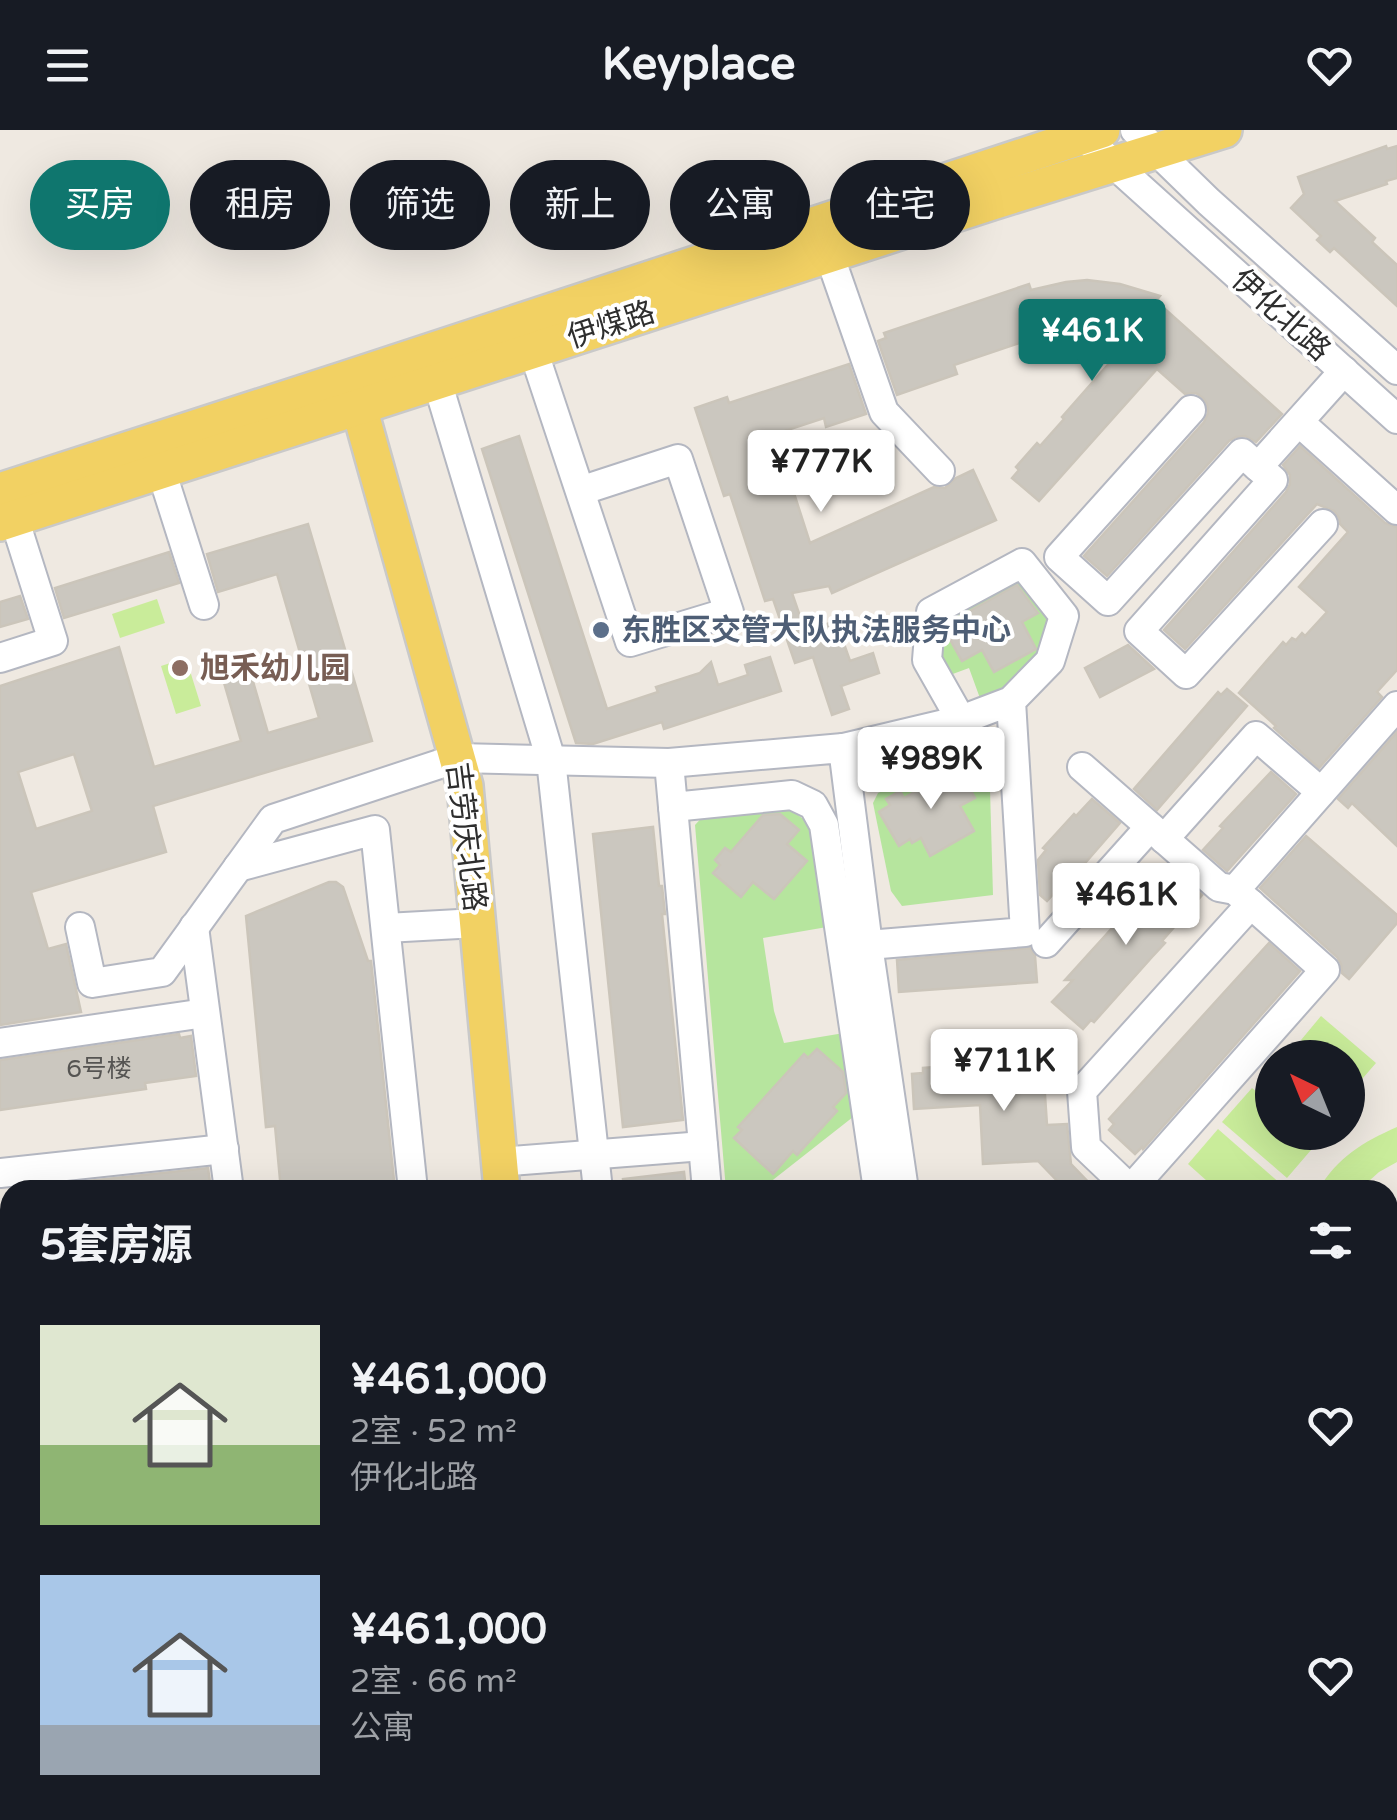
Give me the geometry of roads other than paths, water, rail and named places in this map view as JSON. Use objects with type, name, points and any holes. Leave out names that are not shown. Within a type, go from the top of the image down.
[{"type":"main road","name":"伊煤路","points":[[4,511],[161,470],[352,393],[437,382],[1114,164],[1146,140],[1224,130]]},
{"type":"main road","name":"伊煤路","points":[[4,511],[352,393],[1087,132]]},
{"type":"main road","name":"吉劳庆北路","points":[[352,393],[465,786],[500,1176]]},
{"type":"street","name":"伊化北路","points":[[1087,132],[1114,164],[1397,419]]},
{"type":"street","name":"伊化北路","points":[[1146,140],[1209,202],[1397,370]]},
{"type":"street","points":[[829,254],[884,412],[940,471]]},
{"type":"street","points":[[533,350],[630,642],[729,612],[678,459],[580,490]]},
{"type":"street","points":[[1258,467],[1344,371]]},
{"type":"street","points":[[437,382],[551,760],[597,1180]]},
{"type":"street","points":[[1191,410],[1060,557],[1108,601],[1242,453],[1273,480],[1139,631],[1186,674],[1323,524]]},
{"type":"street","points":[[1298,422],[1397,510]]},
{"type":"street","points":[[161,470],[204,605]]},
{"type":"street","points":[[0,658],[53,640],[4,511]]},
{"type":"street","points":[[80,928],[92,984],[162,972],[273,819],[458,758],[669,763],[843,748],[961,720],[1011,701],[1050,661],[1064,616],[1022,563],[931,612],[927,660],[961,720]]},
{"type":"street","points":[[868,945],[1024,932],[1011,701]]},
{"type":"street","points":[[1120,1180],[1086,1147],[1082,1090],[1243,897],[1321,792],[1397,706]]},
{"type":"street","points":[[1046,943],[1256,736],[1321,792]]},
{"type":"street","points":[[843,748],[903,1180]]},
{"type":"street","points":[[669,763],[706,1180]]},
{"type":"street","points":[[1082,767],[1219,888],[1243,897],[1325,970],[1139,1180]]},
{"type":"street","points":[[673,808],[792,795],[813,805],[824,825],[877,1180]]},
{"type":"street","points":[[238,867],[375,830],[413,1180]]},
{"type":"street","points":[[386,928],[478,923]]},
{"type":"street","points":[[194,927],[228,1180]]},
{"type":"street","points":[[0,1043],[206,1013]]},
{"type":"street","points":[[500,1176],[594,1155],[704,1146]]},
{"type":"street","points":[[0,1174],[224,1149]]},
{"type":"place","name":"东胜区交管大队执法服务中心","points":[[601,630]]},
{"type":"place","name":"旭禾幼儿园","points":[[180,668]]}]
